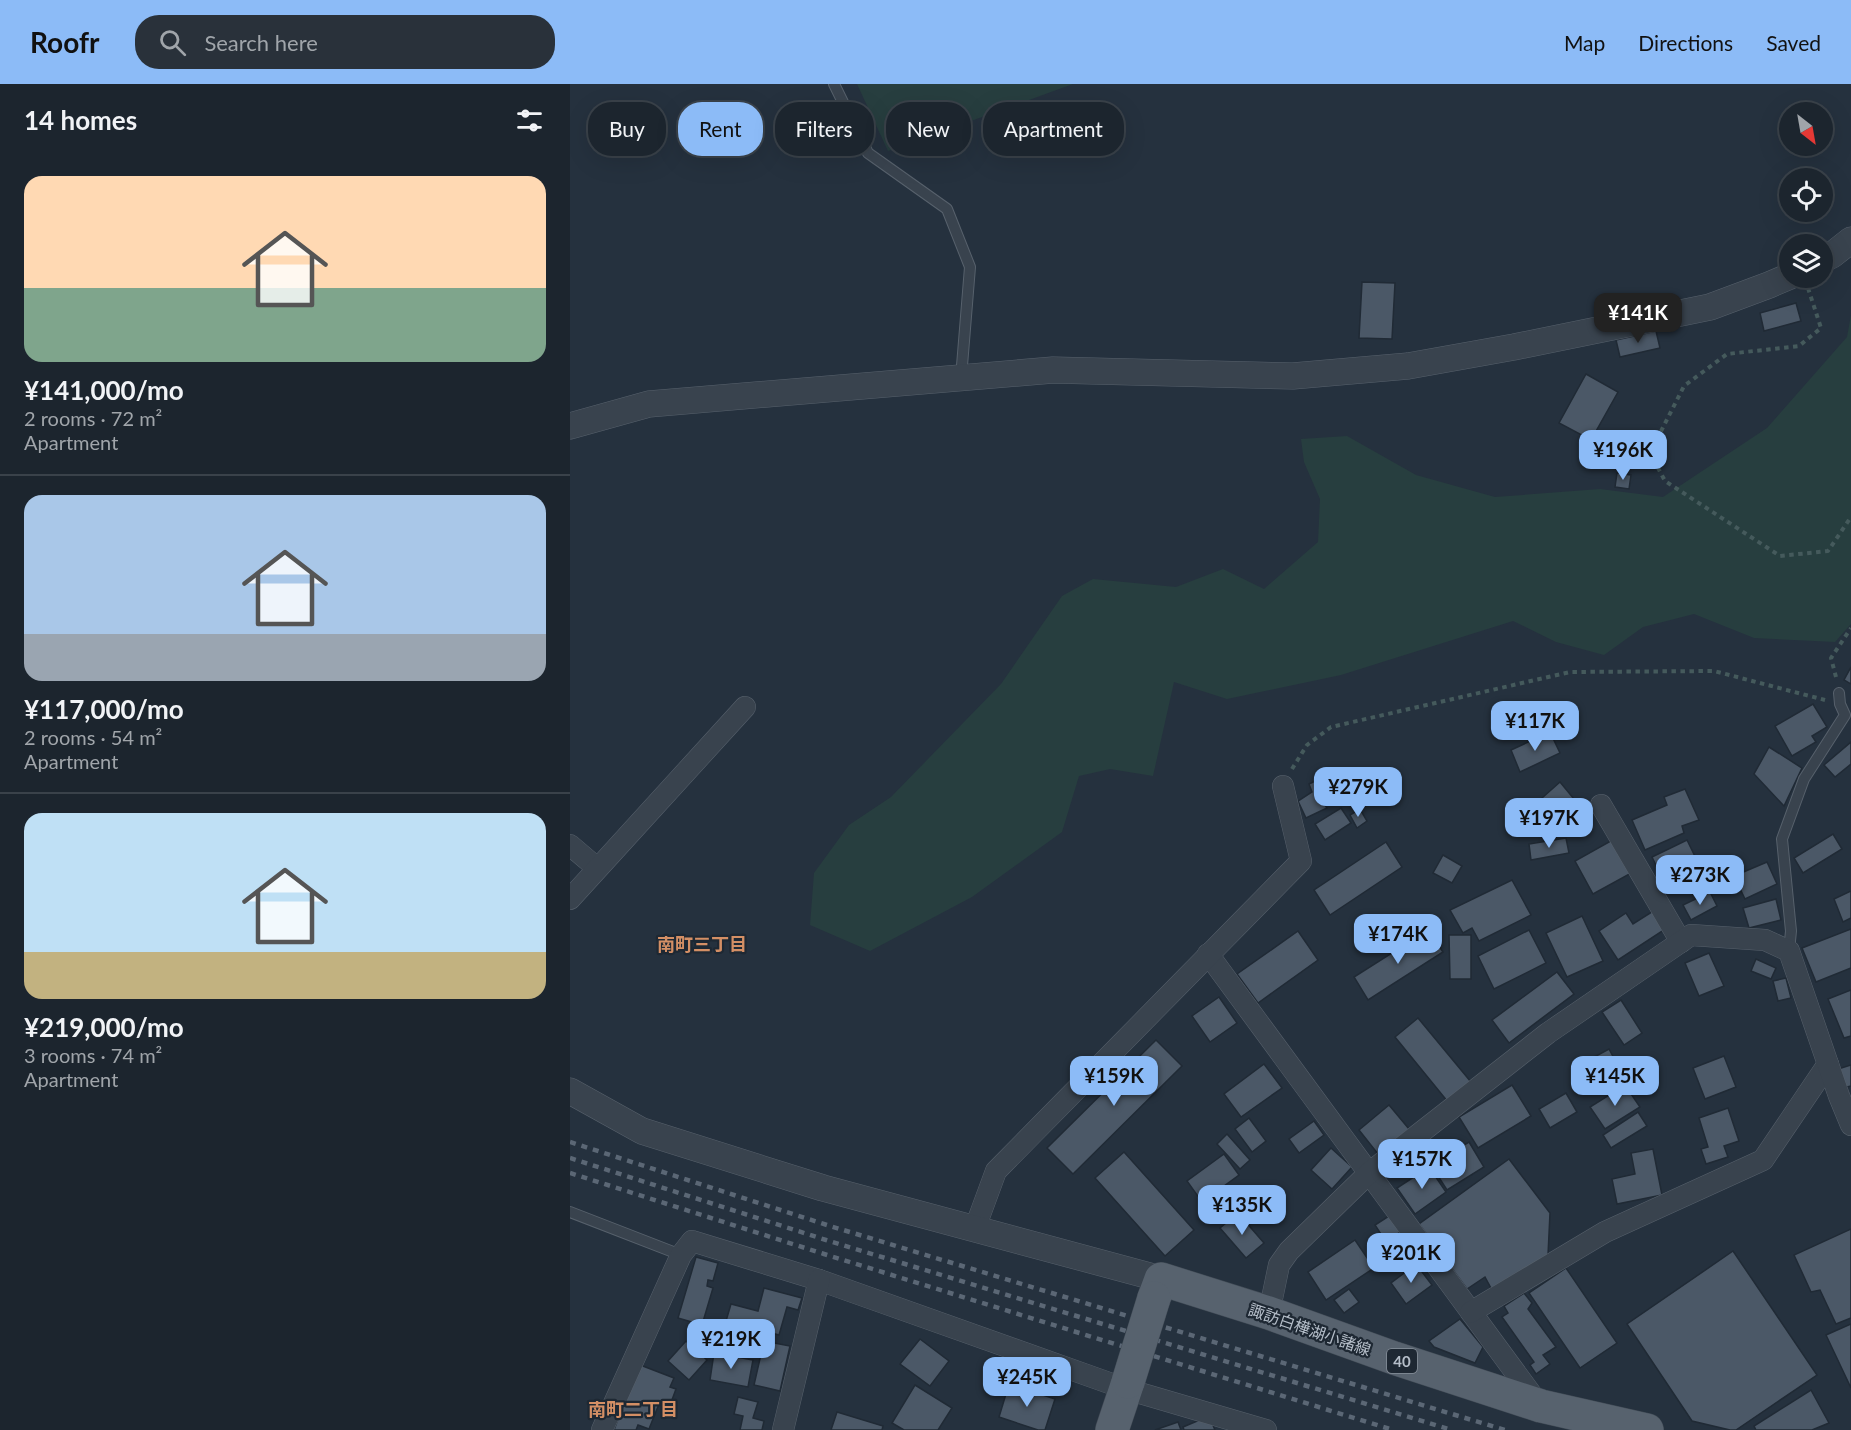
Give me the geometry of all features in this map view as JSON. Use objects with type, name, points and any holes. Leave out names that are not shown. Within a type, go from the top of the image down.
[{"type":"main road","name":"諏訪白樺湖小諸線","points":[[1157,1289],[1269,1313],[1394,1358],[1541,1406],[1647,1430]]},
{"type":"main road","points":[[1112,1430],[1157,1289]]},
{"type":"street","points":[[1833,254],[1851,240]]},
{"type":"street","points":[[570,426],[649,404],[1053,370],[1293,376],[1408,366],[1710,307],[1779,281]]},
{"type":"street","points":[[570,899],[745,707]]},
{"type":"street","points":[[975,1228],[996,1171],[1301,861],[1282,786]]},
{"type":"street","points":[[1601,805],[1681,942]]},
{"type":"street","points":[[570,845],[597,868]]},
{"type":"street","points":[[1269,1313],[1279,1265],[1289,1251],[1369,1173],[1548,1033],[1691,935],[1765,940],[1789,951],[1828,1064],[1845,1094],[1851,1125]]},
{"type":"street","points":[[1208,954],[1541,1406]]},
{"type":"street","points":[[1471,1312],[1605,1232],[1763,1160],[1828,1064]]},
{"type":"street","points":[[570,1091],[642,1131],[823,1188],[975,1228],[1157,1289]]},
{"type":"street","points":[[602,1430],[681,1255],[692,1241],[819,1280],[1266,1430]]},
{"type":"street","points":[[783,1430],[819,1280]]},
{"type":"lane","points":[[834,84],[868,153],[947,209],[970,267],[962,378]]},
{"type":"lane","points":[[1789,951],[1791,931],[1782,839],[1804,779],[1845,715],[1840,698]]},
{"type":"lane","points":[[570,1212],[681,1255]]},
{"type":"path","points":[[1808,288],[1821,328],[1799,346],[1727,354],[1718,360],[1684,386],[1650,453],[1665,481],[1780,556],[1828,551],[1851,517]]},
{"type":"path","points":[[1282,786],[1307,745],[1330,727],[1570,672],[1714,671],[1840,698],[1831,658],[1851,628]]},
{"type":"green space","points":[[857,84],[1073,84],[1023,102],[983,102],[983,117],[971,121],[971,102],[886,102],[886,147],[874,121],[874,102],[865,102]]},
{"type":"green space","points":[[1851,315],[1851,624],[1835,642],[1754,638],[1694,614],[1643,627],[1604,655],[1556,642],[1513,621],[1341,675],[1227,699],[1174,682],[1153,776],[1110,769],[1079,776],[1062,832],[972,897],[870,951],[810,925],[814,873],[849,825],[891,797],[1001,684],[1062,596],[1093,579],[1176,587],[1223,569],[1264,589],[1318,542],[1320,499],[1304,462],[1301,439],[1347,436],[1416,475],[1495,497],[1600,489],[1663,497],[1767,428],[1847,337]]},
{"type":"building","points":[[1362,282],[1395,283],[1392,339],[1359,338]]},
{"type":"building","points":[[1796,303],[1801,321],[1764,331],[1760,313]]},
{"type":"building","points":[[1656,331],[1660,348],[1620,357],[1616,340]]},
{"type":"building","points":[[1586,374],[1618,392],[1591,440],[1559,423]]},
{"type":"building","points":[[1617,473],[1631,475],[1629,489],[1615,487]]},
{"type":"building","points":[[1851,667],[1851,684],[1844,680]]},
{"type":"building","points":[[1813,704],[1827,727],[1812,736],[1816,742],[1792,756],[1775,726]]},
{"type":"building","points":[[1550,732],[1560,753],[1520,772],[1511,750]]},
{"type":"building","points":[[1851,742],[1851,764],[1835,777],[1824,765]]},
{"type":"building","points":[[1769,747],[1802,768],[1784,806],[1754,774]]},
{"type":"building","points":[[1334,772],[1343,788],[1321,799],[1327,808],[1306,818],[1298,801],[1312,792],[1309,784]]},
{"type":"building","points":[[1362,781],[1373,794],[1364,803],[1353,790]]},
{"type":"building","points":[[1560,782],[1574,799],[1556,814],[1542,798]]},
{"type":"building","points":[[1685,789],[1699,820],[1682,826],[1684,833],[1645,850],[1632,820],[1667,805],[1664,797]]},
{"type":"building","points":[[1341,808],[1351,823],[1325,840],[1315,824]]},
{"type":"building","points":[[1360,809],[1367,821],[1357,828],[1350,815]]},
{"type":"building","points":[[1833,834],[1842,849],[1803,873],[1794,858]]},
{"type":"building","points":[[1566,838],[1569,853],[1531,860],[1529,844]]},
{"type":"building","points":[[1616,838],[1635,871],[1593,894],[1575,861]]},
{"type":"building","points":[[1687,840],[1704,875],[1669,892],[1652,857]]},
{"type":"building","points":[[1386,842],[1402,867],[1330,915],[1314,890]]},
{"type":"building","points":[[1443,855],[1462,866],[1452,883],[1433,873]]},
{"type":"building","points":[[1767,862],[1777,884],[1745,899],[1734,876]]},
{"type":"building","points":[[1512,880],[1531,915],[1479,941],[1472,928],[1463,933],[1450,910]]},
{"type":"building","points":[[1851,891],[1851,918],[1843,922],[1834,899]]},
{"type":"building","points":[[1710,892],[1717,906],[1691,920],[1683,905]]},
{"type":"building","points":[[1776,899],[1781,920],[1749,928],[1743,908]]},
{"type":"building","points":[[1658,908],[1670,926],[1618,960],[1599,931],[1626,913],[1633,924]]},
{"type":"building","points":[[1582,916],[1603,961],[1567,977],[1546,933]]},
{"type":"building","points":[[1851,929],[1851,968],[1816,982],[1802,948]]},
{"type":"building","points":[[1428,930],[1443,952],[1368,1000],[1354,977]]},
{"type":"building","points":[[1529,930],[1546,963],[1494,989],[1478,956]]},
{"type":"building","points":[[1298,931],[1318,960],[1258,1003],[1237,974]]},
{"type":"building","points":[[1449,935],[1471,935],[1471,979],[1450,979]]},
{"type":"building","points":[[1709,953],[1724,986],[1699,996],[1685,963]]},
{"type":"building","points":[[1756,959],[1776,968],[1771,979],[1751,971]]},
{"type":"building","points":[[1557,972],[1574,994],[1509,1043],[1492,1020]]},
{"type":"building","points":[[1786,978],[1791,998],[1778,1001],[1773,981]]},
{"type":"building","points":[[1851,990],[1851,1036],[1844,1038],[1828,999]]},
{"type":"building","points":[[1219,997],[1237,1023],[1210,1042],[1192,1016]]},
{"type":"building","points":[[1621,1000],[1642,1033],[1624,1045],[1602,1012]]},
{"type":"building","points":[[1418,1018],[1471,1082],[1448,1102],[1395,1037]]},
{"type":"building","points":[[1156,1040],[1182,1066],[1073,1174],[1047,1148]]},
{"type":"building","points":[[1609,1049],[1624,1077],[1598,1092],[1583,1063]]},
{"type":"building","points":[[1724,1056],[1736,1087],[1705,1099],[1693,1068]]},
{"type":"building","points":[[1264,1064],[1282,1088],[1241,1117],[1224,1094]]},
{"type":"building","points":[[1851,1065],[1851,1086],[1843,1088],[1838,1069]]},
{"type":"building","points":[[1512,1085],[1531,1116],[1478,1148],[1459,1117]]},
{"type":"building","points":[[1625,1085],[1640,1107],[1605,1129],[1590,1107]]},
{"type":"building","points":[[1566,1093],[1577,1112],[1550,1128],[1539,1109]]},
{"type":"building","points":[[1389,1105],[1409,1129],[1378,1154],[1359,1130]]},
{"type":"building","points":[[1728,1108],[1739,1141],[1724,1146],[1728,1157],[1706,1164],[1701,1149],[1708,1147],[1699,1118]]},
{"type":"building","points":[[1638,1112],[1647,1126],[1611,1148],[1603,1135]]},
{"type":"building","points":[[1249,1118],[1266,1141],[1252,1152],[1235,1129]]},
{"type":"building","points":[[1314,1121],[1324,1135],[1299,1153],[1289,1139]]},
{"type":"building","points":[[1227,1134],[1250,1160],[1240,1169],[1217,1144]]},
{"type":"building","points":[[1469,1142],[1484,1167],[1447,1190],[1431,1165]]},
{"type":"building","points":[[1331,1148],[1352,1167],[1332,1189],[1311,1170]]},
{"type":"building","points":[[1653,1149],[1662,1195],[1617,1204],[1612,1179],[1635,1174],[1631,1153]]},
{"type":"building","points":[[1124,1152],[1194,1230],[1165,1256],[1095,1178]]},
{"type":"building","points":[[1224,1154],[1239,1175],[1202,1202],[1187,1181]]},
{"type":"building","points":[[1509,1159],[1550,1213],[1548,1255],[1492,1290],[1485,1277],[1467,1289],[1419,1224]]},
{"type":"building","points":[[1429,1167],[1446,1192],[1415,1214],[1397,1188]]},
{"type":"building","points":[[1231,1189],[1241,1203],[1215,1221],[1205,1208]]},
{"type":"building","points":[[1238,1213],[1264,1243],[1246,1258],[1220,1228]]},
{"type":"building","points":[[1392,1214],[1403,1230],[1386,1242],[1375,1225]]},
{"type":"building","points":[[1851,1229],[1851,1318],[1836,1324],[1820,1290],[1811,1292],[1794,1255]]},
{"type":"building","points":[[1355,1240],[1374,1268],[1326,1300],[1308,1272]]},
{"type":"building","points":[[1733,1251],[1817,1375],[1736,1430],[1730,1430],[1692,1421],[1627,1324]]},
{"type":"building","points":[[696,1257],[718,1263],[713,1281],[708,1280],[707,1286],[713,1288],[702,1325],[678,1318]]},
{"type":"building","points":[[1416,1264],[1432,1285],[1406,1304],[1391,1283]]},
{"type":"building","points":[[1566,1268],[1617,1343],[1580,1368],[1529,1293]]},
{"type":"building","points":[[764,1288],[802,1298],[798,1310],[787,1307],[779,1335],[726,1321],[731,1304],[758,1311]]},
{"type":"building","points":[[1349,1289],[1359,1302],[1344,1313],[1334,1300]]},
{"type":"building","points":[[1524,1293],[1532,1303],[1528,1309],[1556,1347],[1543,1355],[1550,1364],[1536,1374],[1530,1365],[1534,1362],[1502,1317],[1508,1313],[1504,1306]]},
{"type":"building","points":[[1460,1319],[1483,1347],[1475,1363],[1434,1347],[1429,1341]]},
{"type":"building","points":[[1851,1324],[1851,1388],[1826,1335]]},
{"type":"building","points":[[920,1339],[949,1361],[930,1386],[900,1364]]},
{"type":"building","points":[[686,1341],[707,1360],[689,1380],[668,1361]]},
{"type":"building","points":[[764,1341],[790,1346],[780,1391],[754,1385]]},
{"type":"building","points":[[714,1353],[753,1360],[748,1387],[710,1380]]},
{"type":"building","points":[[635,1363],[674,1378],[670,1387],[676,1389],[669,1408],[659,1404],[649,1429],[638,1425],[636,1430],[614,1430],[625,1400]]},
{"type":"building","points":[[1009,1384],[1055,1399],[1045,1430],[1038,1430],[999,1417]]},
{"type":"building","points":[[915,1385],[952,1408],[938,1430],[904,1430],[892,1423]]},
{"type":"building","points":[[1811,1390],[1829,1423],[1812,1430],[1756,1430],[1754,1426]]},
{"type":"building","points":[[738,1397],[758,1402],[753,1418],[764,1421],[762,1430],[740,1430],[743,1416],[734,1414]]},
{"type":"building","points":[[837,1412],[883,1426],[882,1430],[831,1430]]},
{"type":"building","points":[[1209,1416],[1215,1430],[1184,1430],[1183,1427]]},
{"type":"building","points":[[1178,1422],[1181,1430],[1155,1430]]},
{"type":"railway","points":[[570,1142],[830,1226],[1505,1430]]},
{"type":"railway","points":[[570,1158],[826,1240],[1452,1430]]},
{"type":"railway","points":[[570,1173],[1393,1430]]},
{"type":"district","name":"南町三丁目","points":[[702,944]]},
{"type":"district","name":"南町二丁目","points":[[633,1409]]}]
